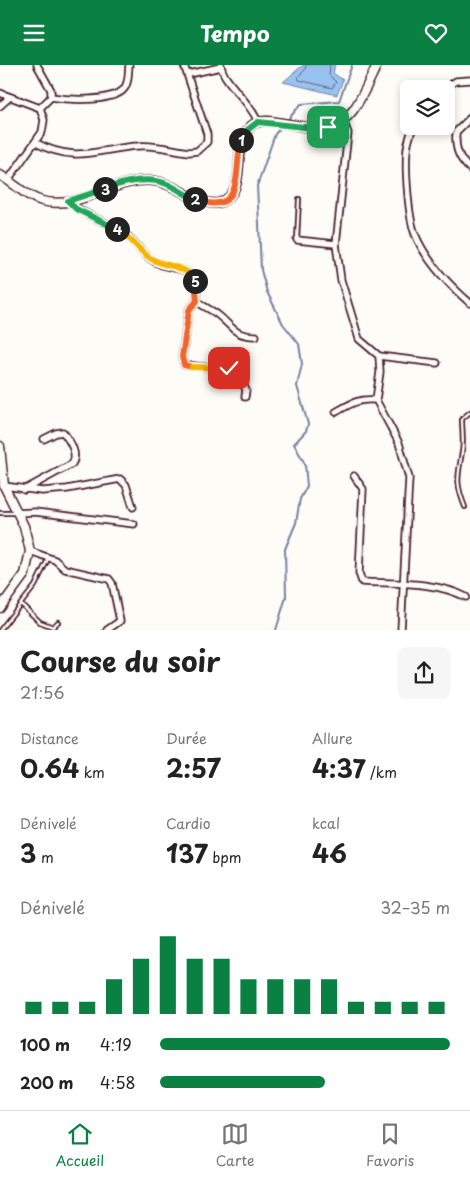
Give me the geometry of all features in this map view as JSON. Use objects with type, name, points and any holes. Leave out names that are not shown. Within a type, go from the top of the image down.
[{"type":"street","points":[[37,65],[51,90],[51,97],[40,108]]},
{"type":"street","points":[[51,97],[68,100],[102,97],[121,92],[126,85],[129,65]]},
{"type":"street","points":[[36,143],[53,152],[74,155],[141,145],[189,153],[197,151],[207,142],[206,125],[193,95],[189,74],[184,65]]},
{"type":"street","points":[[0,175],[25,193],[43,201],[68,201],[116,185],[145,180],[168,184],[200,201],[216,204],[224,201],[233,193],[236,186],[242,139],[252,125],[261,122],[313,128],[333,125],[343,120],[354,109],[377,65]]},
{"type":"street","points":[[189,74],[221,66],[228,82],[261,122]]},
{"type":"street","points":[[455,82],[470,80]]},
{"type":"street","points":[[0,93],[40,108]]},
{"type":"street","points":[[0,106],[10,97]]},
{"type":"street","points":[[8,180],[42,132],[44,120],[40,108]]},
{"type":"street","points":[[470,118],[456,132],[455,146],[462,161],[470,169]]},
{"type":"street","points":[[343,120],[348,133],[346,137],[336,244],[342,280],[359,339],[379,356],[437,363]]},
{"type":"street","points":[[333,125],[346,137]]},
{"type":"street","points":[[411,135],[407,157],[408,192],[415,233],[431,263],[470,303]]},
{"type":"street","points":[[68,201],[76,209],[132,239],[150,258],[165,265],[184,269],[193,277],[196,285],[197,301],[189,310],[182,357],[184,365],[236,370],[246,389],[244,397]]},
{"type":"street","points":[[297,240],[336,244]]},
{"type":"street","points":[[197,301],[216,313],[231,329],[244,336],[256,336]]},
{"type":"street","points":[[379,356],[380,372],[376,400],[399,443],[409,478],[401,630]]},
{"type":"street","points":[[336,412],[352,402],[364,398],[376,400]]},
{"type":"street","points":[[24,490],[72,464],[75,459],[75,453],[64,432],[56,433],[44,439]]},
{"type":"street","points":[[0,446],[4,486],[24,527],[30,551],[25,574],[0,608]]},
{"type":"street","points":[[354,475],[362,489],[359,573],[362,582],[439,587],[466,597]]},
{"type":"street","points":[[4,486],[24,490],[67,489],[120,479],[126,485],[133,507]]},
{"type":"street","points":[[17,513],[35,512],[134,524]]},
{"type":"street","points":[[30,551],[49,557],[66,569],[109,579],[112,583],[120,621],[107,630]]},
{"type":"lane","points":[[297,240],[299,199]]},
{"type":"lane","points":[[465,507],[459,492],[457,472],[462,451],[462,419],[470,412]]},
{"type":"lane","points":[[0,513],[17,513]]},
{"type":"lane","points":[[0,630],[22,605],[35,586],[49,557]]},
{"type":"lane","points":[[22,605],[45,626],[53,627],[58,622]]},
{"type":"water","points":[[303,65],[335,65],[333,73],[343,80],[337,95],[283,82]]},
{"type":"waterway","points":[[286,122],[301,104],[339,101],[352,65]]},
{"type":"waterway","points":[[276,630],[286,597],[285,549],[296,523],[300,499],[307,486],[305,464],[294,444],[306,431],[308,424],[297,386],[302,364],[299,344],[283,324],[267,292],[261,270],[257,186],[275,134],[283,125]]},
{"type":"route","points":[[229,368],[190,367],[184,365],[182,357],[189,310],[197,301],[196,285],[193,277],[184,269],[165,265],[150,258],[132,239],[95,217],[76,209],[68,201],[82,198],[116,185],[145,180],[168,184],[200,201],[216,204],[224,201],[233,193],[238,176],[240,146],[246,131],[252,125],[264,122],[313,128],[328,127]]}]
